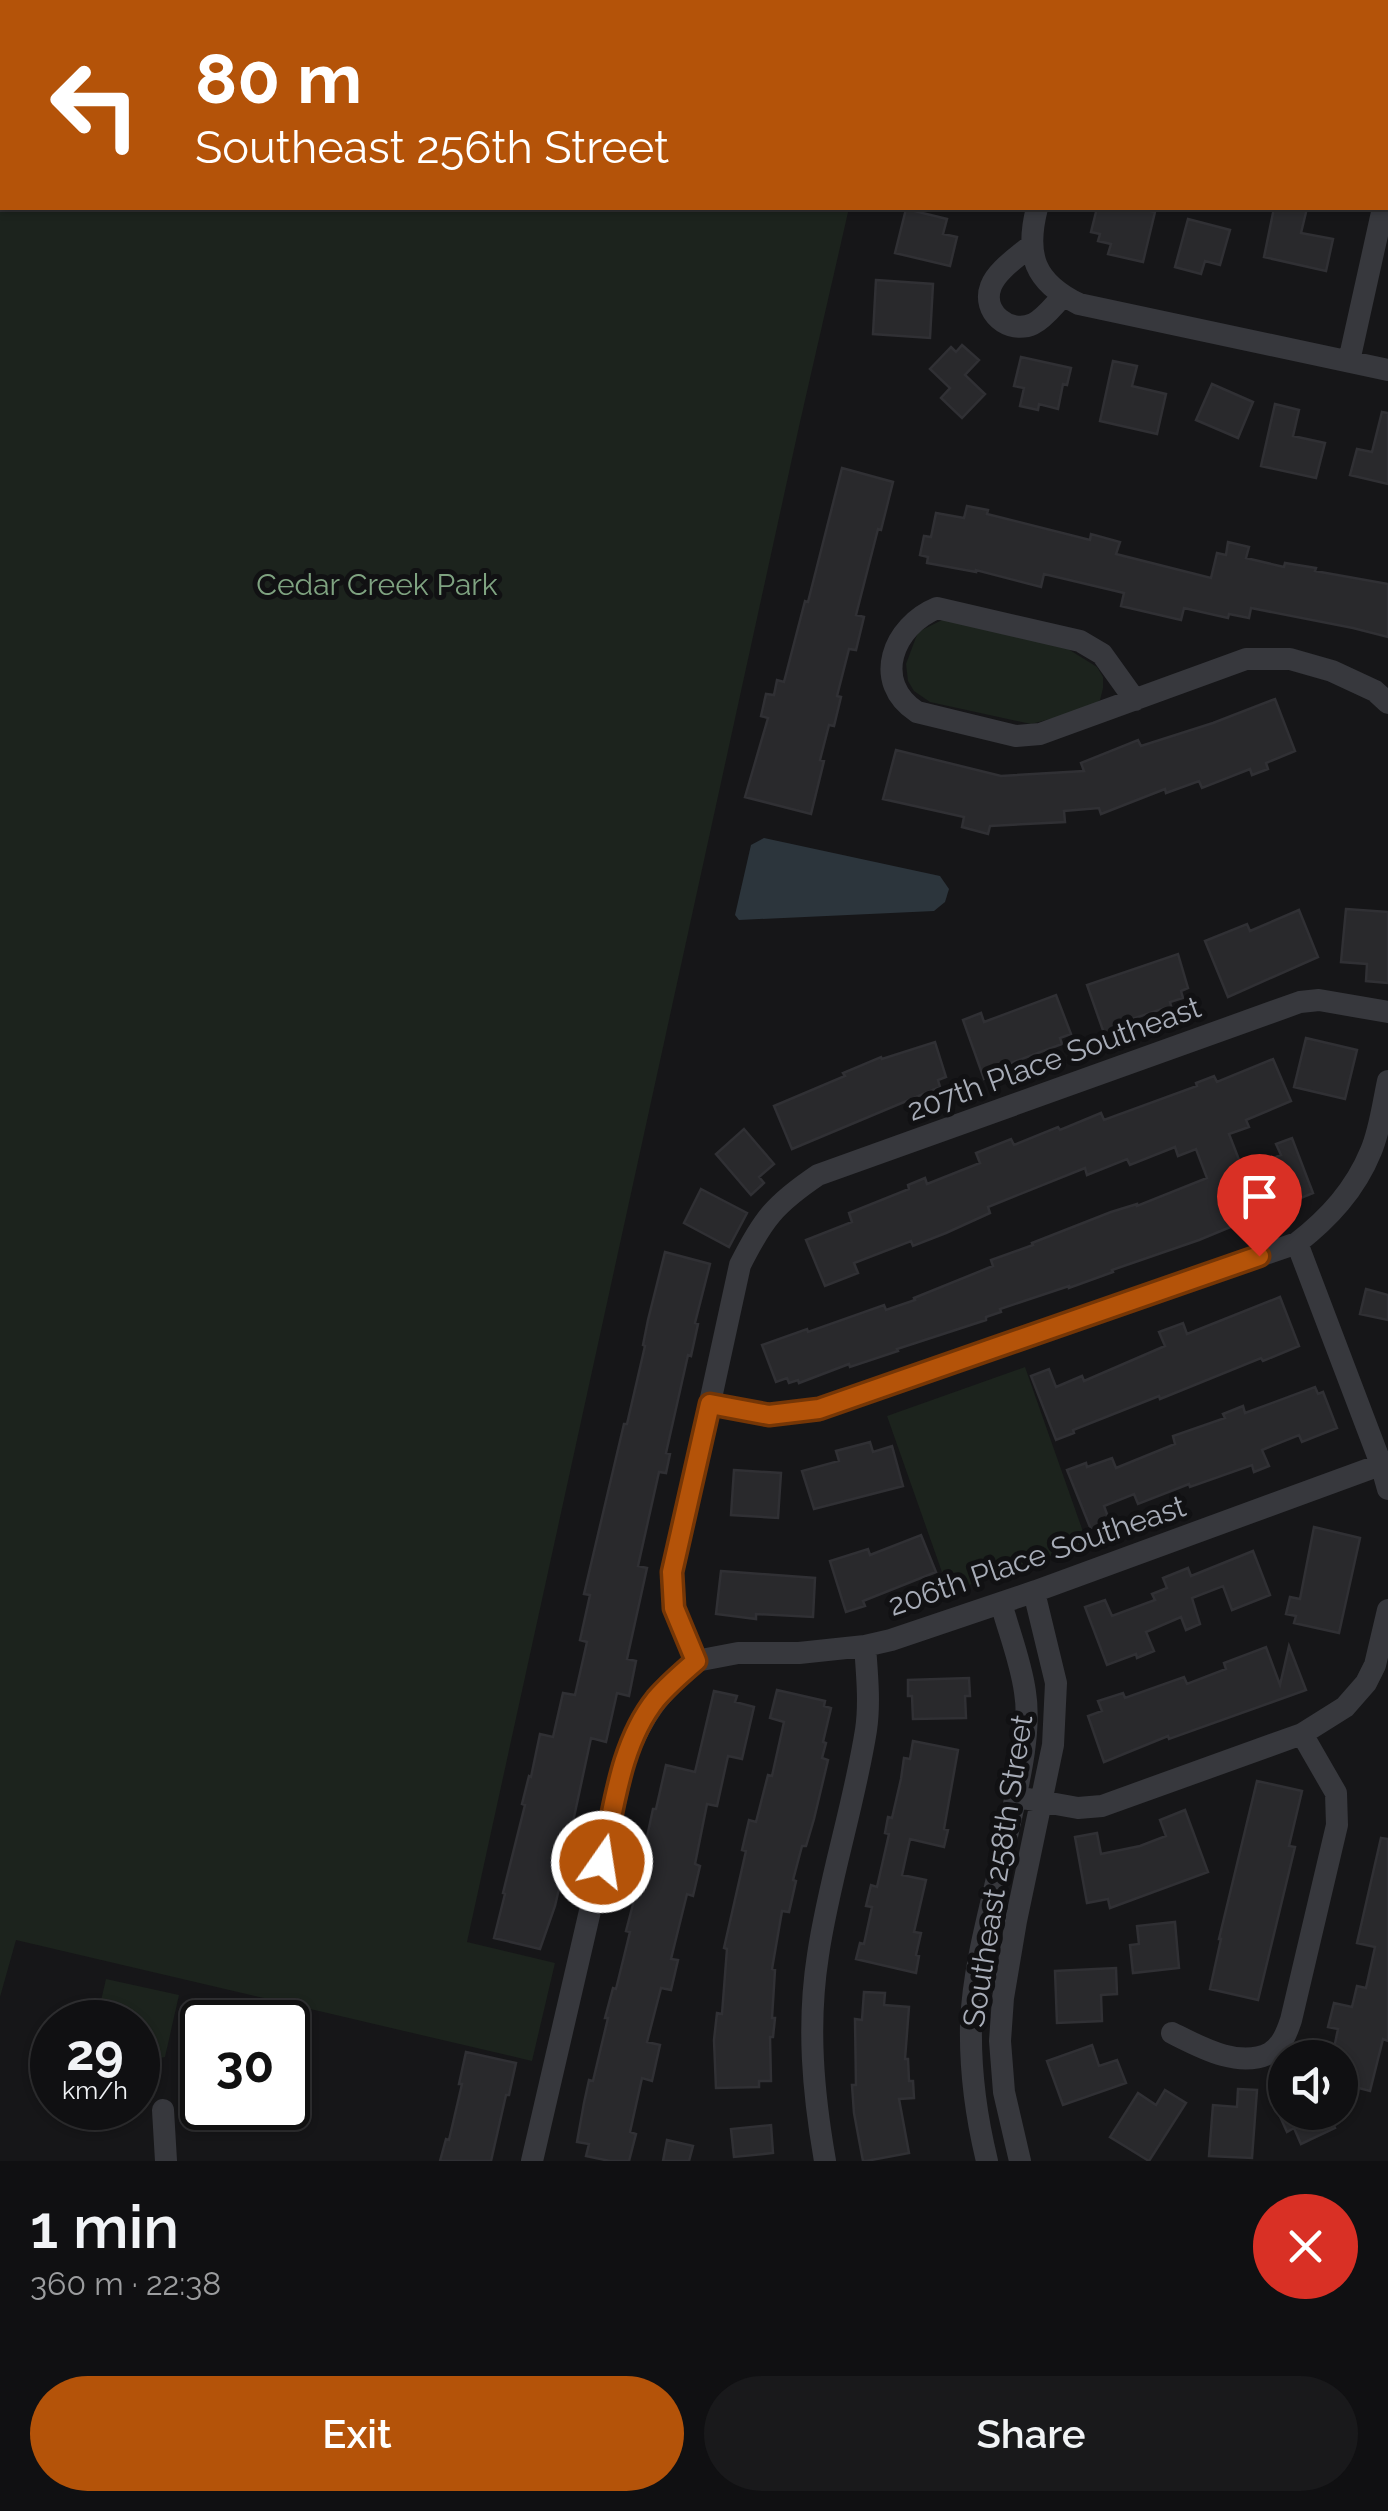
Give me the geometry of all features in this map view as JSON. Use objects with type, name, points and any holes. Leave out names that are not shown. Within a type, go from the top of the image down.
[{"type":"street","points":[[1036,210],[1030,246],[1044,278],[1058,294],[1078,304],[1388,370]]},
{"type":"street","points":[[1349,361],[1383,210]]},
{"type":"street","points":[[1030,246],[991,285],[992,309],[1008,325],[1031,325],[1063,296]]},
{"type":"street","points":[[1135,700],[1102,654],[1080,641],[938,608],[910,623],[891,661],[899,696],[917,712],[1016,736],[1040,734],[1135,700],[1246,659],[1290,659],[1332,671],[1376,691],[1388,704]]},
{"type":"street","name":"207th Place Southeast","points":[[710,1404],[740,1265],[759,1227],[786,1197],[818,1175],[1300,1002],[1319,1000],[1388,1012]]},
{"type":"street","points":[[532,2161],[625,1760],[654,1702],[696,1661],[674,1608],[672,1572],[710,1404],[769,1415],[819,1409],[1296,1243],[1324,1222],[1352,1188],[1372,1149],[1388,1082]]},
{"type":"street","points":[[1296,1243],[1385,1463],[1388,1490]]},
{"type":"street","name":"206th Place Southeast","points":[[696,1661],[738,1653],[799,1653],[892,1640],[1385,1463]]},
{"type":"street","name":"Southeast 258th Street","points":[[1020,2161],[1004,2092],[1000,2041],[1016,1922],[1053,1745],[1056,1683],[1034,1592]]},
{"type":"street","name":"Southeast 258th Street","points":[[987,2161],[971,2069],[971,2021],[977,1973],[1016,1795],[1026,1693],[1001,1603]]},
{"type":"street","points":[[1016,1795],[1078,1808],[1102,1806],[1302,1734],[1345,1708],[1366,1683],[1388,1610]]},
{"type":"street","points":[[825,2161],[815,2105],[813,2010],[818,1955],[866,1728],[865,1646]]},
{"type":"street","points":[[1172,2034],[1210,2052],[1252,2058],[1272,2052],[1284,2040],[1337,1825],[1336,1793],[1302,1734]]},
{"type":"street","points":[[162,2110],[166,2161]]},
{"type":"green space","name":"Cedar Creek Park","points":[[0,210],[849,210],[467,1942],[555,1963],[532,2061],[310,2009],[310,2000],[272,2000],[16,1940],[0,1997]]},
{"type":"green space","points":[[944,619],[1068,649],[1097,667],[1103,677],[1100,700],[1089,709],[1031,724],[930,702],[914,691],[906,664],[918,632]]},
{"type":"green space","points":[[1025,1367],[1087,1543],[949,1592],[887,1416]]},
{"type":"green space","points":[[106,1979],[179,1995],[165,2057],[160,2058],[160,2000],[101,2000]]},
{"type":"shaded area","points":[[764,838],[940,876],[949,889],[945,902],[934,911],[739,920],[735,915],[751,845]]},
{"type":"building","points":[[906,210],[947,219],[943,234],[957,237],[950,266],[895,253]]},
{"type":"building","points":[[1096,210],[1155,212],[1143,262],[1108,254],[1111,244],[1098,241],[1100,234],[1091,232]]},
{"type":"building","points":[[1274,210],[1307,210],[1301,233],[1333,239],[1326,271],[1264,257]]},
{"type":"building","points":[[1188,219],[1230,230],[1220,265],[1205,261],[1201,274],[1175,267]]},
{"type":"building","points":[[876,280],[933,284],[930,338],[873,334]]},
{"type":"building","points":[[962,345],[979,360],[965,375],[985,394],[962,418],[941,398],[950,388],[930,369],[951,347],[956,352]]},
{"type":"building","points":[[1021,357],[1071,368],[1058,409],[1039,404],[1038,410],[1020,406],[1024,388],[1014,386]]},
{"type":"building","points":[[1113,361],[1137,366],[1132,386],[1166,394],[1157,434],[1100,421]]},
{"type":"building","points":[[1212,384],[1253,402],[1238,438],[1196,420]]},
{"type":"building","points":[[1275,404],[1299,410],[1293,436],[1325,443],[1316,478],[1261,466]]},
{"type":"building","points":[[1382,412],[1388,413],[1388,484],[1350,475],[1357,449],[1372,452]]},
{"type":"building","points":[[842,468],[893,482],[856,615],[864,617],[856,650],[849,649],[834,726],[829,725],[820,760],[824,761],[811,814],[745,797],[768,718],[761,716],[766,694],[774,695],[777,680],[784,682]]},
{"type":"building","points":[[967,506],[1090,540],[1091,534],[1120,542],[1116,554],[1211,578],[1217,553],[1226,555],[1228,542],[1249,547],[1246,558],[1388,584],[1388,637],[1251,608],[1249,618],[1229,614],[1228,618],[1184,608],[1181,620],[1121,606],[1124,593],[1044,574],[1041,587],[976,570],[927,563],[928,557],[920,555],[924,536],[931,537],[936,513],[964,518]]},
{"type":"building","points":[[1275,699],[1295,751],[1266,763],[1268,769],[1252,775],[1250,769],[1202,788],[1199,781],[1166,793],[1165,789],[1101,814],[1099,808],[1064,811],[1065,822],[990,826],[988,834],[962,827],[964,817],[883,799],[896,750],[1001,776],[1084,771],[1081,763],[1138,740],[1141,746]]},
{"type":"building","points":[[1346,909],[1388,912],[1388,983],[1366,981],[1367,964],[1341,962]]},
{"type":"building","points":[[1299,910],[1318,957],[1228,997],[1205,941],[1247,924],[1250,931]]},
{"type":"building","points":[[1178,954],[1188,988],[1181,991],[1183,998],[1123,1022],[1125,1029],[1105,1036],[1087,985]]},
{"type":"building","points":[[1056,995],[1071,1034],[1060,1038],[1062,1044],[1003,1066],[1005,1072],[984,1079],[963,1020],[981,1013],[984,1022]]},
{"type":"building","points":[[1306,1038],[1357,1050],[1345,1099],[1294,1087]]},
{"type":"building","points":[[935,1042],[946,1077],[938,1080],[940,1087],[792,1149],[774,1106],[881,1057]]},
{"type":"building","points":[[1273,1059],[1291,1101],[1246,1120],[1249,1127],[1229,1134],[1243,1170],[1281,1155],[1276,1144],[1292,1138],[1313,1193],[1199,1240],[1000,1309],[986,1320],[898,1351],[799,1383],[789,1383],[787,1378],[776,1382],[762,1345],[884,1305],[886,1310],[915,1300],[993,1266],[991,1260],[1207,1178],[1196,1149],[1178,1156],[1175,1147],[1130,1165],[1127,1159],[1087,1175],[1085,1168],[988,1207],[990,1213],[946,1233],[913,1246],[911,1241],[854,1263],[858,1273],[825,1286],[806,1240],[852,1222],[849,1213],[909,1189],[908,1185],[925,1178],[927,1184],[980,1163],[976,1153],[1011,1139],[1014,1145],[1101,1113],[1104,1120],[1214,1076],[1217,1082]]},
{"type":"building","points":[[744,1129],[774,1164],[759,1177],[764,1183],[751,1195],[716,1154]]},
{"type":"building","points":[[701,1189],[747,1213],[729,1247],[684,1223]]},
{"type":"building","points":[[665,1252],[710,1264],[666,1453],[670,1454],[666,1473],[659,1472],[638,1566],[647,1568],[627,1659],[636,1661],[629,1696],[617,1693],[606,1742],[591,1738],[568,1845],[572,1846],[568,1863],[540,1949],[494,1938],[540,1734],[553,1737],[563,1693],[575,1695],[587,1642],[580,1640],[590,1595],[584,1594]]},
{"type":"building","points":[[1366,1289],[1388,1295],[1388,1320],[1360,1314]]},
{"type":"building","points":[[1280,1297],[1299,1346],[1160,1399],[1159,1396],[1056,1440],[1031,1376],[1049,1369],[1056,1387],[1082,1376],[1084,1381],[1165,1346],[1159,1332],[1183,1323],[1187,1334]]},
{"type":"building","points":[[1315,1387],[1318,1394],[1323,1392],[1337,1428],[1302,1442],[1299,1435],[1262,1450],[1269,1466],[1254,1472],[1252,1465],[1138,1504],[1134,1494],[1104,1506],[1111,1525],[1092,1532],[1067,1470],[1112,1458],[1116,1468],[1175,1444],[1173,1436],[1225,1418],[1223,1414],[1243,1406],[1245,1413]]},
{"type":"building","points":[[870,1442],[873,1452],[892,1446],[903,1486],[814,1509],[802,1471],[839,1461],[836,1451]]},
{"type":"building","points":[[734,1470],[781,1473],[778,1518],[731,1515]]},
{"type":"building","points":[[1314,1527],[1360,1538],[1339,1633],[1294,1623],[1296,1616],[1286,1614],[1290,1597],[1300,1599]]},
{"type":"building","points":[[921,1535],[936,1572],[863,1601],[865,1606],[846,1612],[830,1561],[868,1549],[870,1555]]},
{"type":"building","points":[[1253,1551],[1270,1595],[1232,1610],[1223,1586],[1192,1598],[1200,1624],[1186,1630],[1181,1617],[1146,1632],[1154,1651],[1107,1665],[1085,1607],[1105,1600],[1112,1616],[1155,1600],[1152,1594],[1167,1588],[1163,1578],[1188,1568],[1191,1576]]},
{"type":"building","points":[[721,1571],[815,1578],[813,1617],[756,1614],[756,1619],[716,1614]]},
{"type":"building","points":[[1289,1646],[1306,1690],[1169,1739],[1168,1736],[1104,1762],[1088,1716],[1102,1711],[1098,1701],[1123,1693],[1125,1698],[1184,1677],[1187,1684],[1226,1669],[1224,1663],[1266,1647],[1280,1685]]},
{"type":"building","points":[[969,1678],[966,1718],[913,1719],[908,1680]]},
{"type":"building","points":[[777,1690],[825,1701],[824,1706],[831,1708],[822,1758],[828,1760],[814,1819],[793,1880],[796,1881],[789,1912],[782,1911],[772,1969],[775,2018],[770,2037],[771,2081],[759,2081],[759,2087],[716,2088],[714,2040],[717,2013],[722,2014],[727,1949],[724,1948],[749,1820],[756,1822],[768,1775],[772,1776],[784,1722],[770,1718]]},
{"type":"building","points":[[714,1691],[737,1696],[735,1702],[754,1707],[742,1759],[728,1756],[717,1806],[707,1804],[695,1864],[700,1866],[693,1896],[687,1894],[671,1959],[678,1960],[671,1990],[661,1988],[647,2042],[660,2045],[652,2081],[642,2078],[630,2132],[636,2134],[629,2161],[586,2156],[589,2144],[577,2142],[584,2103],[630,1932],[626,1931],[653,1809],[666,1765],[695,1772]]},
{"type":"building","points":[[913,1741],[958,1750],[944,1847],[910,1839],[902,1875],[926,1880],[914,1932],[921,1933],[916,1973],[856,1959],[860,1943],[864,1944],[872,1907],[866,1906],[871,1885],[877,1887],[889,1834],[885,1833],[888,1817],[892,1818],[904,1758],[910,1759]]},
{"type":"building","points":[[1257,1781],[1302,1791],[1289,1846],[1295,1847],[1258,2000],[1210,1989]]},
{"type":"building","points":[[1185,1810],[1208,1872],[1110,1908],[1108,1899],[1087,1903],[1075,1837],[1097,1833],[1101,1854],[1140,1846],[1166,1836],[1160,1820]]},
{"type":"building","points":[[1381,1838],[1388,1839],[1388,2041],[1383,2039],[1370,2091],[1358,2088],[1358,2040],[1336,2040],[1338,2029],[1328,2027],[1334,2003],[1352,2007],[1357,1986],[1366,1988],[1375,1947],[1357,1943]]},
{"type":"building","points":[[1175,1922],[1179,1968],[1133,1973],[1130,1945],[1139,1944],[1137,1926]]},
{"type":"building","points":[[1116,1968],[1117,1994],[1101,1995],[1102,2021],[1057,2023],[1055,1971]]},
{"type":"building","points":[[864,1992],[885,1993],[884,2005],[909,2007],[905,2059],[914,2098],[899,2099],[909,2153],[866,2161],[854,2113],[852,2085],[856,2085],[855,2019],[862,2020]]},
{"type":"building","points":[[1092,2045],[1099,2066],[1117,2060],[1126,2083],[1063,2105],[1047,2061]]},
{"type":"building","points":[[466,2052],[516,2063],[509,2095],[491,2161],[440,2161],[446,2139],[449,2140]]},
{"type":"building","points":[[1238,2089],[1257,2090],[1252,2158],[1209,2156],[1213,2105],[1237,2107]]},
{"type":"building","points":[[1165,2090],[1186,2103],[1149,2161],[1110,2137],[1138,2093],[1156,2105]]},
{"type":"building","points":[[771,2125],[773,2153],[734,2157],[731,2129]]},
{"type":"building","points":[[1295,2130],[1331,2130],[1301,2144]]},
{"type":"building","points":[[667,2140],[693,2146],[689,2161],[663,2161]]},
{"type":"route","points":[[602,1862],[625,1760],[640,1725],[654,1702],[696,1661],[674,1608],[672,1572],[710,1404],[769,1415],[819,1409],[1259,1256]]}]
